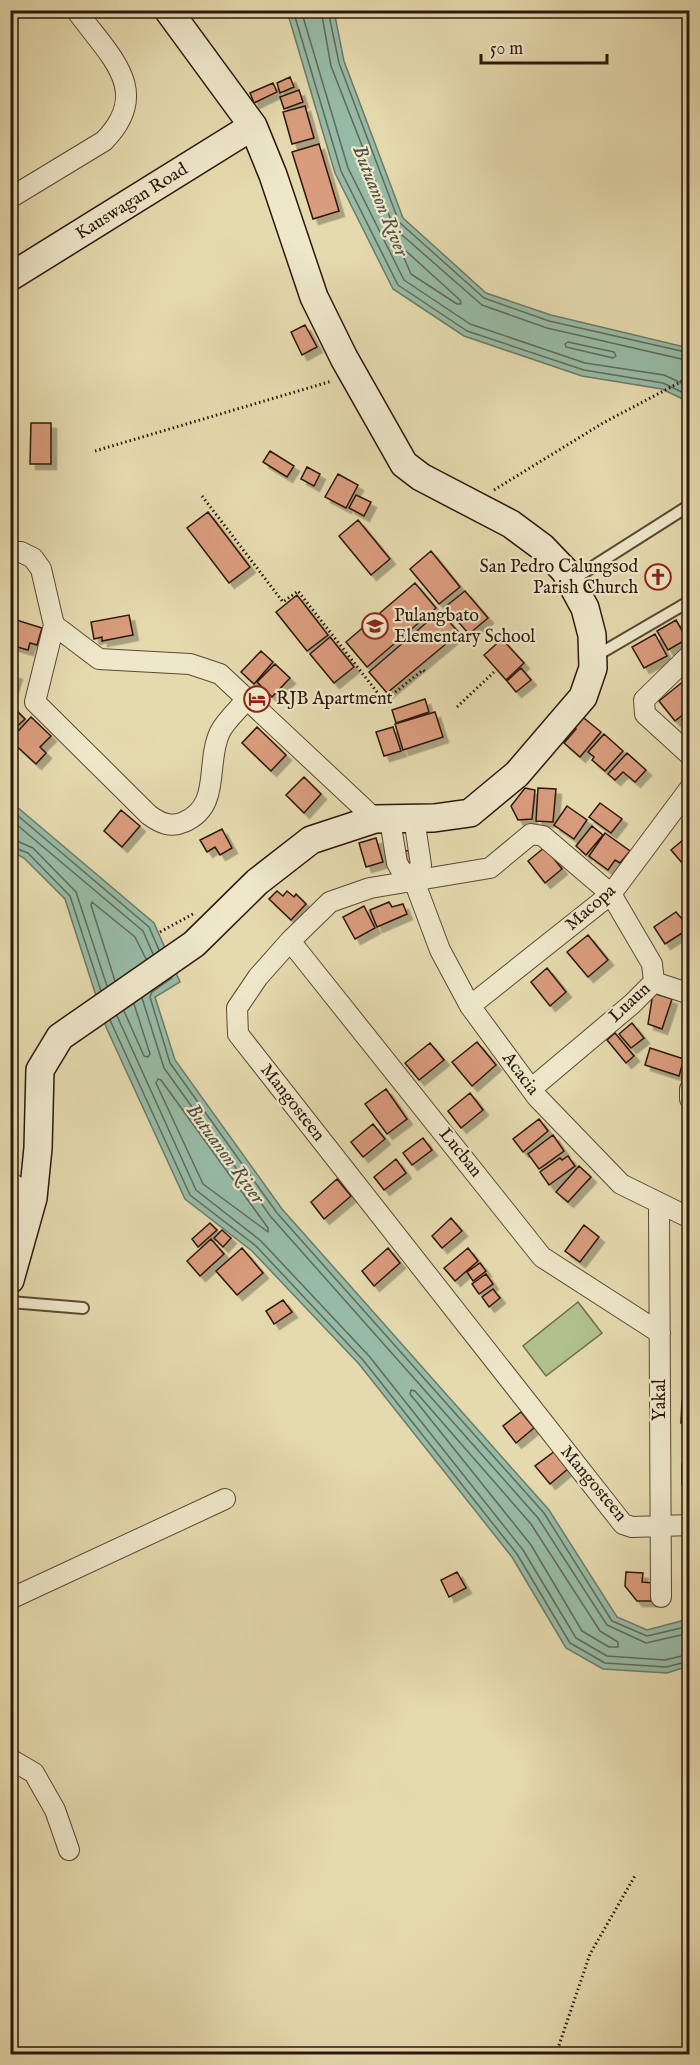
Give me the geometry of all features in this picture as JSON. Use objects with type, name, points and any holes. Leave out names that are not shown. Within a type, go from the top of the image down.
[{"type":"street","points":[[10,198],[104,141],[117,128],[127,109],[128,92],[122,77],[76,10]]},
{"type":"street","points":[[10,1280],[33,1198],[38,1148],[40,1070],[60,1037],[194,944],[257,882],[311,840],[393,819],[434,818],[470,813],[500,791],[583,697],[593,668],[592,635],[585,608],[572,580],[542,547],[511,524],[421,477],[404,464],[314,297],[273,175],[252,126],[168,10]]},
{"type":"street","name":"Kauswagan Road","points":[[10,277],[252,126]]},
{"type":"street","points":[[10,552],[21,552],[33,558],[41,569],[54,625],[35,702],[149,815],[164,824],[176,825],[187,821],[205,807],[210,796],[215,748],[221,730],[247,699]]},
{"type":"street","points":[[54,625],[99,659],[190,664],[220,674],[247,699],[393,819],[421,865],[414,879]]},
{"type":"street","points":[[690,655],[644,700],[645,714],[690,755]]},
{"type":"street","name":"Macopa","points":[[470,1006],[611,894],[690,788]]},
{"type":"street","name":"Mangosteen","points":[[611,894],[543,836],[531,834],[490,868],[370,888],[330,902],[290,940],[258,977],[237,1008],[238,1034],[623,1524],[632,1527],[661,1524]]},
{"type":"street","name":"Acacia","points":[[414,879],[440,950],[470,1006],[531,1089],[621,1184],[690,1218]]},
{"type":"street","name":"Luaun","points":[[531,1089],[632,1004],[654,982],[652,964],[611,894]]},
{"type":"street","name":"Lucban","points":[[290,940],[542,1257],[660,1333]]},
{"type":"street","points":[[654,982],[690,994]]},
{"type":"street","points":[[690,1089],[690,1099]]},
{"type":"street","points":[[10,1182],[33,1198]]},
{"type":"street","name":"Yakal","points":[[659,1204],[661,1597]]},
{"type":"street","points":[[10,1599],[225,1499]]},
{"type":"street","points":[[661,1524],[690,1524]]},
{"type":"street","points":[[10,1759],[34,1773],[55,1810],[69,1850]]},
{"type":"lane","points":[[572,580],[690,505]]},
{"type":"lane","points":[[594,657],[690,602]]},
{"type":"lane","points":[[10,1302],[83,1308]]},
{"type":"path","points":[[95,451],[354,375]]},
{"type":"path","points":[[473,503],[603,423],[690,377]]},
{"type":"path","points":[[202,496],[283,602],[298,591],[384,701],[423,670],[426,674]]},
{"type":"path","points":[[457,707],[495,672]]},
{"type":"path","points":[[556,2055],[590,1954],[636,1874]]},
{"type":"shaded area","points":[[578,1302],[602,1333],[546,1376],[523,1346]]},
{"type":"water","name":"Butuanon River","points":[[287,11],[334,11],[344,61],[403,218],[486,293],[551,315],[689,348],[689,402],[662,389],[582,376],[464,336],[393,289],[335,173]]},
{"type":"water","name":"Butuanon River","points":[[10,801],[154,923],[180,982],[155,997],[175,1060],[282,1209],[549,1510],[617,1617],[647,1630],[689,1619],[689,1666],[667,1673],[603,1669],[566,1648],[512,1557],[359,1364],[252,1251],[185,1199],[106,1027],[65,899],[24,858],[11,851]]},
{"type":"building","points":[[290,77],[294,87],[280,93],[277,83]]},
{"type":"building","points":[[273,83],[277,92],[254,103],[250,93]]},
{"type":"building","points":[[299,90],[303,102],[284,109],[280,97]]},
{"type":"building","points":[[305,106],[314,138],[292,144],[283,112]]},
{"type":"building","points":[[319,144],[339,211],[313,219],[292,152]]},
{"type":"building","points":[[305,325],[317,347],[302,355],[291,332]]},
{"type":"building","points":[[31,423],[51,423],[51,464],[30,464]]},
{"type":"building","points":[[270,451],[294,466],[287,477],[263,462]]},
{"type":"building","points":[[307,467],[320,474],[314,486],[301,479]]},
{"type":"building","points":[[338,474],[358,485],[346,508],[325,497]]},
{"type":"building","points":[[356,495],[371,502],[364,516],[349,508]]},
{"type":"building","points":[[208,512],[250,567],[229,583],[187,528]]},
{"type":"building","points":[[358,520],[390,559],[371,575],[339,536]]},
{"type":"building","points":[[431,551],[460,587],[439,604],[410,569]]},
{"type":"building","points":[[415,583],[436,608],[367,667],[346,642]]},
{"type":"building","points":[[465,591],[488,618],[469,634],[445,607]]},
{"type":"building","points":[[297,595],[328,635],[307,651],[276,612]]},
{"type":"building","points":[[440,611],[459,633],[387,693],[369,672]]},
{"type":"building","points":[[129,615],[133,635],[102,641],[102,637],[94,639],[91,622]]},
{"type":"building","points":[[10,618],[42,628],[37,645],[30,643],[28,650],[10,645]]},
{"type":"building","points":[[676,620],[687,639],[668,650],[657,631]]},
{"type":"building","points":[[655,634],[667,656],[644,668],[632,647]]},
{"type":"building","points":[[330,637],[354,667],[334,683],[310,654]]},
{"type":"building","points":[[502,639],[524,663],[506,680],[484,655]]},
{"type":"building","points":[[261,651],[273,662],[254,684],[241,672]]},
{"type":"building","points":[[275,664],[290,678],[272,697],[257,682]]},
{"type":"building","points":[[521,668],[531,680],[516,692],[507,681]]},
{"type":"building","points":[[10,672],[17,674],[10,697]]},
{"type":"building","points":[[685,680],[690,686],[690,709],[675,721],[659,701]]},
{"type":"building","points":[[425,699],[429,712],[396,723],[392,710]]},
{"type":"building","points":[[10,704],[25,719],[10,733]]},
{"type":"building","points":[[435,712],[443,737],[403,750],[395,724]]},
{"type":"building","points":[[579,714],[601,732],[580,757],[564,743],[576,729],[570,724]]},
{"type":"building","points":[[31,717],[51,736],[40,747],[46,753],[36,764],[10,740]]},
{"type":"building","points":[[257,727],[286,755],[271,771],[242,743]]},
{"type":"building","points":[[393,727],[401,751],[384,756],[376,732]]},
{"type":"building","points":[[604,734],[623,751],[605,771],[592,760],[594,757],[588,752]]},
{"type":"building","points":[[627,753],[646,770],[635,782],[623,772],[615,780],[608,774]]},
{"type":"building","points":[[304,777],[321,794],[304,813],[286,795]]},
{"type":"building","points":[[525,788],[535,790],[532,819],[518,820],[511,806]]},
{"type":"building","points":[[538,788],[556,789],[553,822],[536,821]]},
{"type":"building","points":[[600,803],[622,819],[611,833],[589,817]]},
{"type":"building","points":[[567,806],[587,820],[574,839],[554,825]]},
{"type":"building","points":[[121,810],[140,826],[122,847],[104,831]]},
{"type":"building","points":[[592,826],[603,835],[586,855],[576,846]]},
{"type":"building","points":[[222,829],[232,848],[220,855],[215,847],[207,852],[200,840]]},
{"type":"building","points":[[605,833],[630,851],[620,863],[615,860],[608,870],[589,856]]},
{"type":"building","points":[[690,834],[690,872],[671,850]]},
{"type":"building","points":[[376,838],[383,862],[366,867],[359,843]]},
{"type":"building","points":[[545,847],[562,869],[545,883],[528,861]]},
{"type":"building","points":[[412,850],[414,862],[406,863],[405,851]]},
{"type":"building","points":[[277,891],[283,896],[287,891],[294,897],[296,894],[306,904],[291,920],[269,899]]},
{"type":"building","points":[[389,902],[392,907],[403,904],[407,914],[377,927],[370,910]]},
{"type":"building","points":[[364,906],[375,928],[355,939],[343,917]]},
{"type":"building","points":[[676,912],[690,928],[665,944],[654,927]]},
{"type":"building","points":[[588,935],[608,960],[588,977],[567,952]]},
{"type":"building","points":[[547,968],[566,992],[550,1006],[531,982]]},
{"type":"building","points":[[653,993],[672,999],[662,1029],[648,1024]]},
{"type":"building","points":[[632,1023],[644,1038],[631,1048],[619,1034]]},
{"type":"building","points":[[615,1033],[634,1056],[626,1063],[607,1040]]},
{"type":"building","points":[[477,1042],[496,1065],[472,1086],[452,1062]]},
{"type":"building","points":[[430,1043],[444,1060],[419,1080],[405,1063]]},
{"type":"building","points":[[650,1048],[684,1059],[679,1076],[645,1065]]},
{"type":"building","points":[[386,1089],[407,1119],[387,1134],[365,1104]]},
{"type":"building","points":[[470,1093],[483,1110],[461,1128],[448,1111]]},
{"type":"building","points":[[539,1119],[548,1131],[523,1152],[513,1139]]},
{"type":"building","points":[[373,1124],[385,1139],[363,1157],[351,1142]]},
{"type":"building","points":[[553,1135],[564,1151],[539,1169],[528,1154]]},
{"type":"building","points":[[423,1138],[432,1150],[412,1165],[403,1153]]},
{"type":"building","points":[[568,1156],[575,1166],[549,1185],[540,1172],[560,1158],[562,1160]]},
{"type":"building","points":[[396,1159],[406,1173],[384,1190],[374,1177]]},
{"type":"building","points":[[579,1166],[591,1177],[568,1202],[556,1192]]},
{"type":"building","points":[[337,1179],[351,1196],[324,1219],[311,1202]]},
{"type":"building","points":[[451,1218],[462,1231],[442,1248],[432,1236]]},
{"type":"building","points":[[210,1223],[217,1230],[198,1247],[192,1239]]},
{"type":"building","points":[[584,1225],[599,1237],[580,1262],[565,1251]]},
{"type":"building","points":[[222,1230],[231,1238],[223,1247],[214,1238]]},
{"type":"building","points":[[211,1239],[224,1254],[200,1276],[187,1261]]},
{"type":"building","points":[[242,1248],[263,1273],[237,1295],[216,1271]]},
{"type":"building","points":[[388,1248],[400,1263],[374,1286],[362,1271]]},
{"type":"building","points":[[468,1248],[478,1261],[455,1281],[444,1268]]},
{"type":"building","points":[[480,1263],[486,1271],[473,1281],[467,1272]]},
{"type":"building","points":[[486,1274],[493,1284],[479,1294],[472,1284]]},
{"type":"building","points":[[493,1289],[500,1298],[489,1307],[482,1297]]},
{"type":"building","points":[[283,1300],[292,1312],[274,1324],[266,1311]]},
{"type":"building","points":[[682,1401],[690,1401],[690,1423],[681,1423]]},
{"type":"building","points":[[521,1412],[534,1428],[516,1443],[503,1426]]},
{"type":"building","points":[[555,1451],[569,1468],[550,1484],[535,1466]]},
{"type":"building","points":[[682,1464],[690,1464],[690,1483],[682,1484]]},
{"type":"building","points":[[457,1572],[466,1588],[449,1597],[441,1580]]},
{"type":"building","points":[[626,1572],[643,1573],[642,1582],[653,1583],[652,1601],[637,1601],[625,1586]]},
{"type":"place","name":"San Pedro Calungsod Parish Church","points":[[658,577]]},
{"type":"place","name":"Pulangbato Elementary School","points":[[375,626]]},
{"type":"place","name":"RJB Apartment","points":[[257,699]]}]
